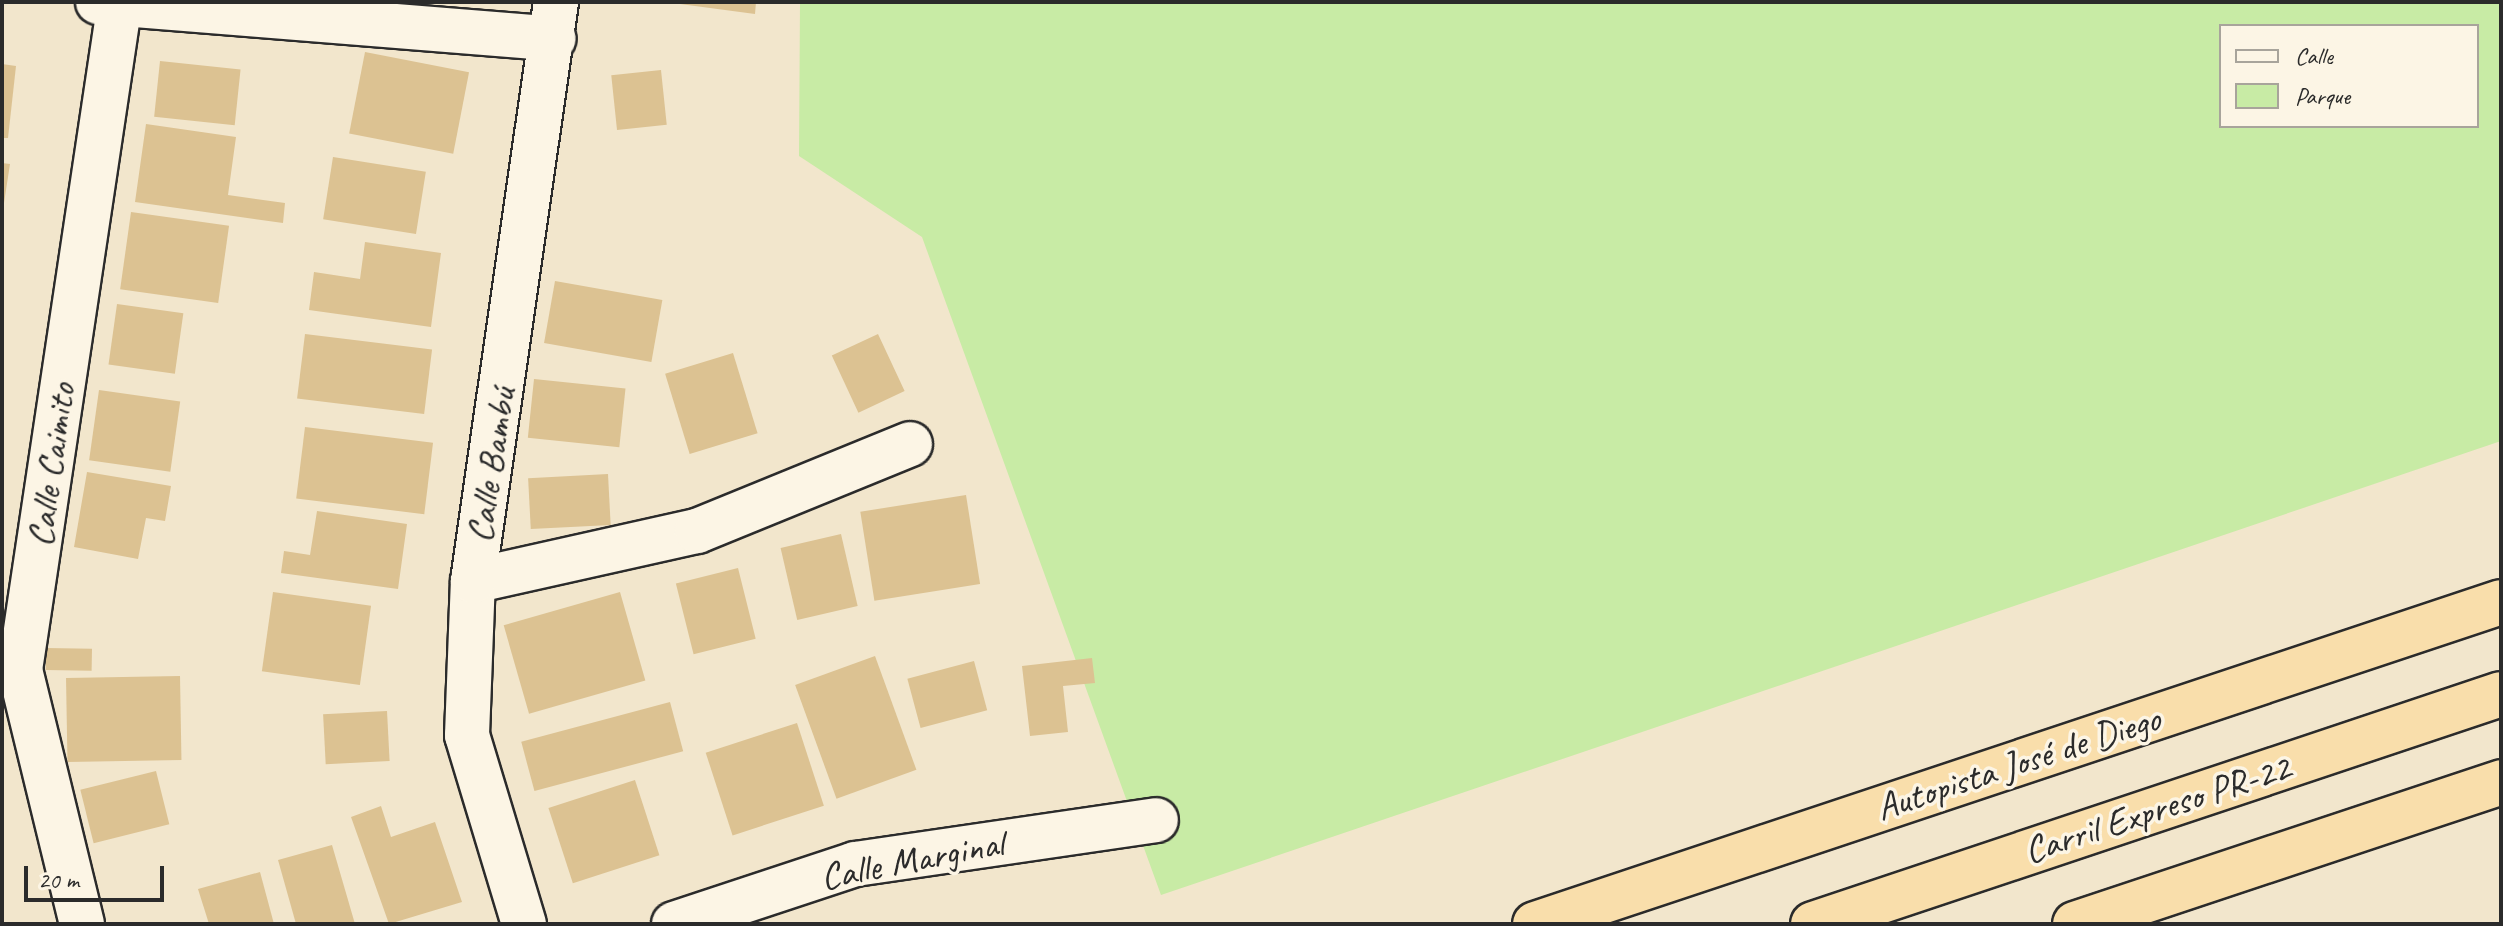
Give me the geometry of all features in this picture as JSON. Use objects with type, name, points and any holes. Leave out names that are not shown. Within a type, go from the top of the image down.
[{"type":"highway","name":"Autopista José de Diego","points":[[1535,924],[2501,602]]},
{"type":"highway","name":"Carril Expreso PR-22","points":[[1813,924],[2501,694]]},
{"type":"highway","points":[[2075,924],[2501,782]]},
{"type":"street","points":[[112,2],[555,21]]},
{"type":"street","name":"Calle Caimito","points":[[82,924],[20,670],[112,2]]},
{"type":"street","name":"Calle Bambú","points":[[524,924],[467,735],[473,581],[555,21]]},
{"type":"street","points":[[473,581],[697,531],[910,444]]},
{"type":"street","name":"Calle Marginal","points":[[674,924],[855,864],[1156,820]]},
{"type":"green space","points":[[800,2],[2501,2],[2501,441],[1161,895],[922,237],[799,156]]},
{"type":"building","points":[[665,2],[756,2],[755,14]]},
{"type":"building","points":[[365,52],[469,72],[453,154],[349,133]]},
{"type":"building","points":[[160,61],[241,69],[235,125],[154,117]]},
{"type":"building","points":[[2,64],[16,66],[8,138],[2,138]]},
{"type":"building","points":[[661,70],[667,125],[617,130],[611,75]]},
{"type":"building","points":[[146,124],[236,137],[228,195],[285,203],[283,223],[135,202]]},
{"type":"building","points":[[333,157],[426,172],[416,234],[323,219]]},
{"type":"building","points":[[2,163],[10,164],[4,203],[2,203]]},
{"type":"building","points":[[131,212],[229,226],[218,303],[120,289]]},
{"type":"building","points":[[365,242],[441,253],[431,327],[309,310],[314,272],[360,279]]},
{"type":"building","points":[[555,281],[662,300],[651,362],[544,343]]},
{"type":"building","points":[[117,304],[183,313],[175,374],[109,364]]},
{"type":"building","points":[[305,334],[432,350],[424,414],[297,399]]},
{"type":"building","points":[[878,334],[905,391],[858,413],[832,356]]},
{"type":"building","points":[[733,353],[758,433],[690,454],[665,374]]},
{"type":"building","points":[[534,379],[625,389],[619,447],[528,438]]},
{"type":"building","points":[[99,390],[180,401],[170,472],[89,460]]},
{"type":"building","points":[[305,427],[433,443],[424,514],[296,498]]},
{"type":"building","points":[[87,472],[171,486],[165,521],[146,518],[138,559],[74,547]]},
{"type":"building","points":[[608,474],[611,525],[531,529],[528,478]]},
{"type":"building","points":[[966,495],[980,584],[874,601],[860,512]]},
{"type":"building","points":[[317,511],[407,524],[398,589],[281,573],[284,551],[310,555]]},
{"type":"building","points":[[841,534],[858,606],[797,620],[781,548]]},
{"type":"building","points":[[738,568],[756,639],[694,654],[676,583]]},
{"type":"building","points":[[273,592],[371,606],[360,685],[262,671]]},
{"type":"building","points":[[620,592],[645,680],[529,714],[504,625]]},
{"type":"building","points":[[46,648],[92,649],[92,671],[46,670]]},
{"type":"building","points":[[875,656],[916,770],[837,799],[795,685]]},
{"type":"building","points":[[1092,658],[1095,683],[1063,686],[1068,732],[1030,736],[1022,666]]},
{"type":"building","points":[[974,661],[987,710],[921,728],[907,679]]},
{"type":"building","points":[[180,676],[181,760],[67,762],[66,678]]},
{"type":"building","points":[[670,702],[683,751],[534,791],[521,742]]},
{"type":"building","points":[[387,711],[390,761],[326,764],[323,714]]},
{"type":"building","points":[[797,723],[824,806],[733,835],[706,753]]},
{"type":"building","points":[[156,771],[169,824],[94,843],[80,790]]},
{"type":"building","points":[[635,780],[659,855],[573,883],[548,808]]},
{"type":"building","points":[[381,806],[391,837],[435,822],[462,902],[389,924],[351,817]]},
{"type":"building","points":[[332,845],[355,924],[296,924],[278,860]]},
{"type":"building","points":[[260,872],[274,924],[209,924],[198,889]]}]
